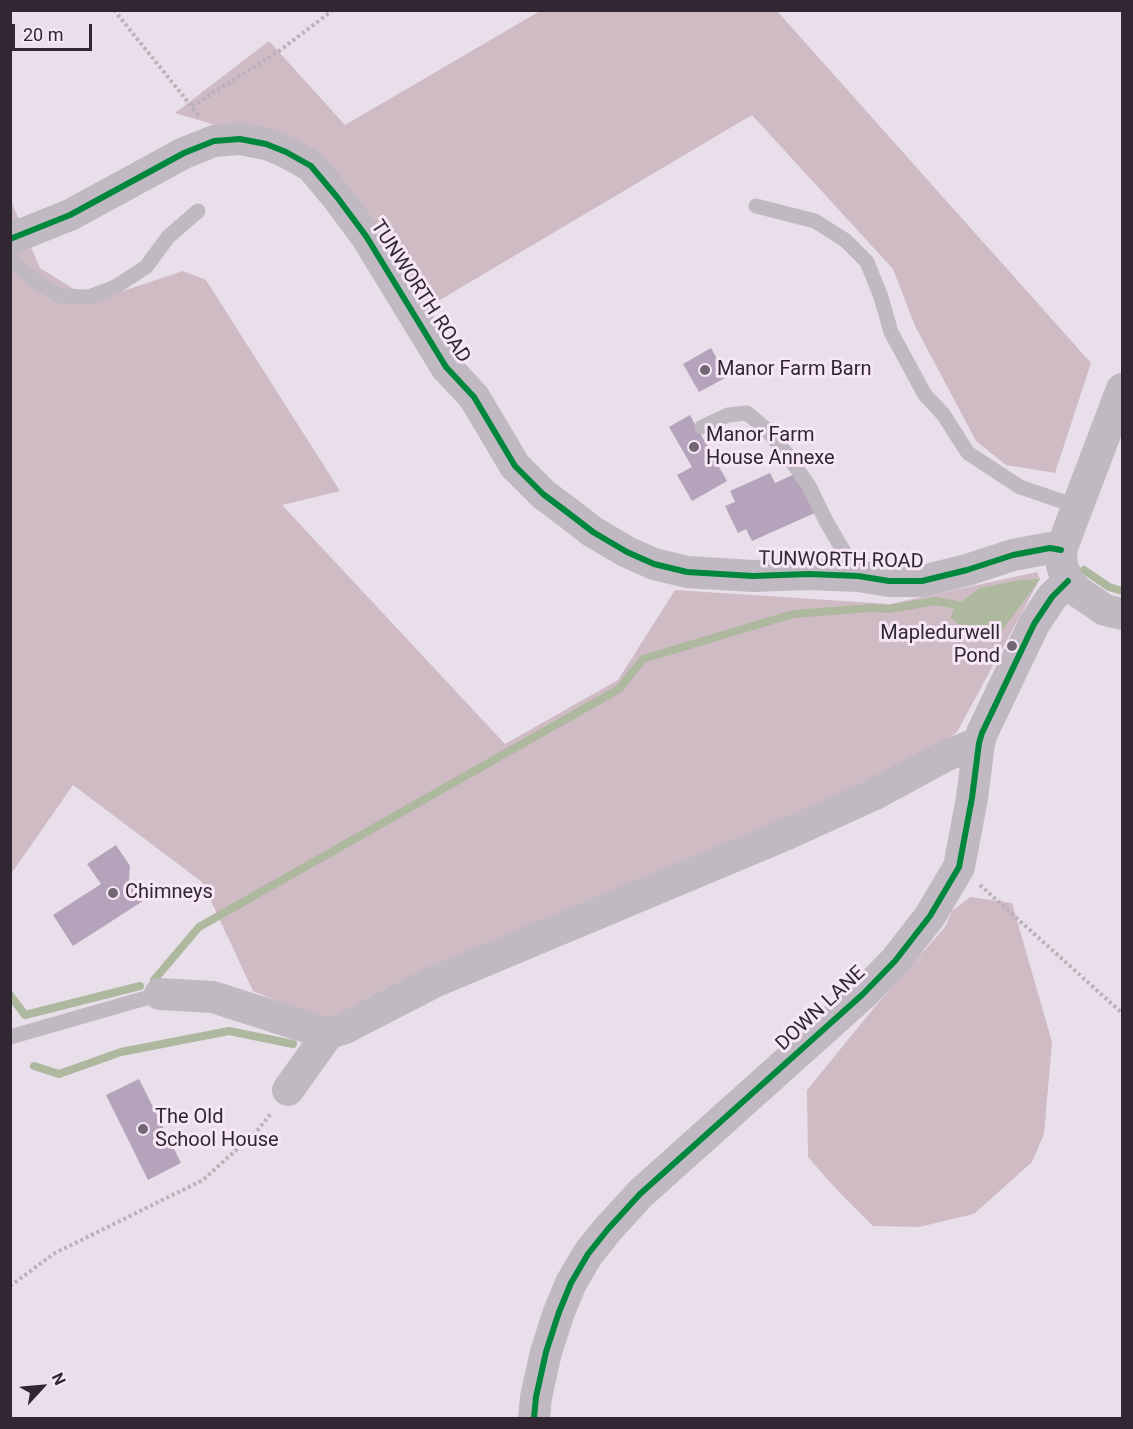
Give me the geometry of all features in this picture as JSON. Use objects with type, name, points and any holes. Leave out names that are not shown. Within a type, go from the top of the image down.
[{"type":"street","name":"TUNWORTH ROAD","points":[[10,239],[70,215],[184,153],[214,141],[240,139],[266,144],[311,166],[366,236],[446,367],[474,397],[515,466],[543,494],[593,532],[627,552],[654,564],[687,572],[753,576],[809,574],[858,576],[889,581],[922,581],[967,570],[1012,555],[1050,548],[1060,550]]},
{"type":"street","points":[[1122,389],[1060,550],[1062,566],[1068,581],[1077,591],[1105,610],[1122,614]]},
{"type":"street","name":"DOWN LANE","points":[[534,1419],[536,1397],[549,1342],[571,1282],[588,1254],[640,1194],[863,994],[895,961],[930,916],[959,867],[972,798],[979,743],[1034,624],[1052,597],[1068,581]]},
{"type":"street","points":[[288,1090],[328,1034],[345,1028],[434,982],[797,830],[875,794],[946,755],[979,743]]},
{"type":"street","points":[[160,994],[213,997],[328,1034]]},
{"type":"lane","points":[[756,206],[815,221],[845,240],[867,262],[881,297],[891,332],[925,394],[943,414],[969,453],[1020,487],[1076,506]]},
{"type":"lane","points":[[10,258],[34,281],[60,296],[89,297],[115,287],[146,267],[168,237],[198,211]]},
{"type":"lane","points":[[702,427],[728,415],[747,413],[765,428],[809,486],[826,521],[858,576]]},
{"type":"lane","points":[[10,1037],[160,994]]},
{"type":"path","points":[[114,10],[206,124],[214,141]]},
{"type":"path","points":[[192,106],[279,51],[333,10]]},
{"type":"path","points":[[959,867],[1122,1013]]},
{"type":"path","points":[[10,1286],[55,1253],[203,1180],[257,1131],[288,1090]]},
{"type":"shaded area","points":[[540,11],[777,11],[1091,363],[1055,473],[1006,465],[976,441],[915,326],[893,269],[752,115],[423,310],[302,151],[175,113],[269,41],[345,125]]},
{"type":"shaded area","points":[[10,199],[40,268],[93,301],[183,271],[206,280],[340,491],[282,505],[505,744],[618,680],[675,590],[890,604],[1037,572],[1040,579],[957,732],[898,772],[325,1021],[253,991],[202,882],[73,785],[11,874]]},
{"type":"shaded area","points":[[1040,579],[997,637],[968,633],[950,617],[957,605],[980,588],[1021,580]]},
{"type":"shaded area","points":[[970,897],[1012,903],[1052,1042],[1044,1134],[1032,1162],[974,1214],[919,1227],[873,1226],[808,1157],[807,1090],[878,1003],[945,927],[952,911]]},
{"type":"building","name":"Manor Farm Barn","points":[[711,348],[727,377],[699,392],[683,364]]},
{"type":"building","name":"Manor Farm House Annexe","points":[[690,415],[727,481],[692,501],[677,475],[692,467],[669,427]]},
{"type":"building","points":[[799,472],[817,512],[752,541],[746,529],[738,533],[725,506],[735,502],[730,491],[770,473],[775,483]]},
{"type":"building","name":"Chimneys","points":[[116,845],[130,866],[129,879],[143,901],[73,946],[53,915],[101,884],[87,864]]},
{"type":"building","name":"The Old School House","points":[[139,1079],[181,1163],[148,1180],[106,1095]]},
{"type":"waterway","points":[[1084,570],[1109,587],[1122,591]]},
{"type":"waterway","points":[[154,980],[199,927],[619,689],[643,659],[793,614],[871,608],[889,609],[935,601],[957,605]]},
{"type":"waterway","points":[[10,995],[25,1015],[140,986]]},
{"type":"waterway","points":[[34,1066],[59,1074],[121,1052],[229,1031],[293,1044]]},
{"type":"cycle path","points":[[10,239],[70,215],[184,153],[214,141],[240,139],[266,144],[311,166],[337,197],[366,236],[446,367],[474,397],[515,466],[543,494],[593,532],[627,552],[654,564],[687,572],[753,576],[809,574],[858,576],[889,581],[922,581],[1013,555],[1050,548],[1061,550]]},
{"type":"cycle path","points":[[534,1418],[546,1352],[559,1312],[571,1283],[588,1254],[640,1194],[863,994],[895,961],[930,916],[959,867],[982,733],[1034,624],[1052,597],[1068,581]]},
{"type":"place","name":"Manor Farm Barn","points":[[705,370]]},
{"type":"place","name":"Manor Farm House Annexe","points":[[694,447]]},
{"type":"place","name":"Mapledurwell Pond","points":[[1012,646]]},
{"type":"place","name":"Chimneys","points":[[113,893]]},
{"type":"place","name":"The Old School House","points":[[143,1129]]}]
